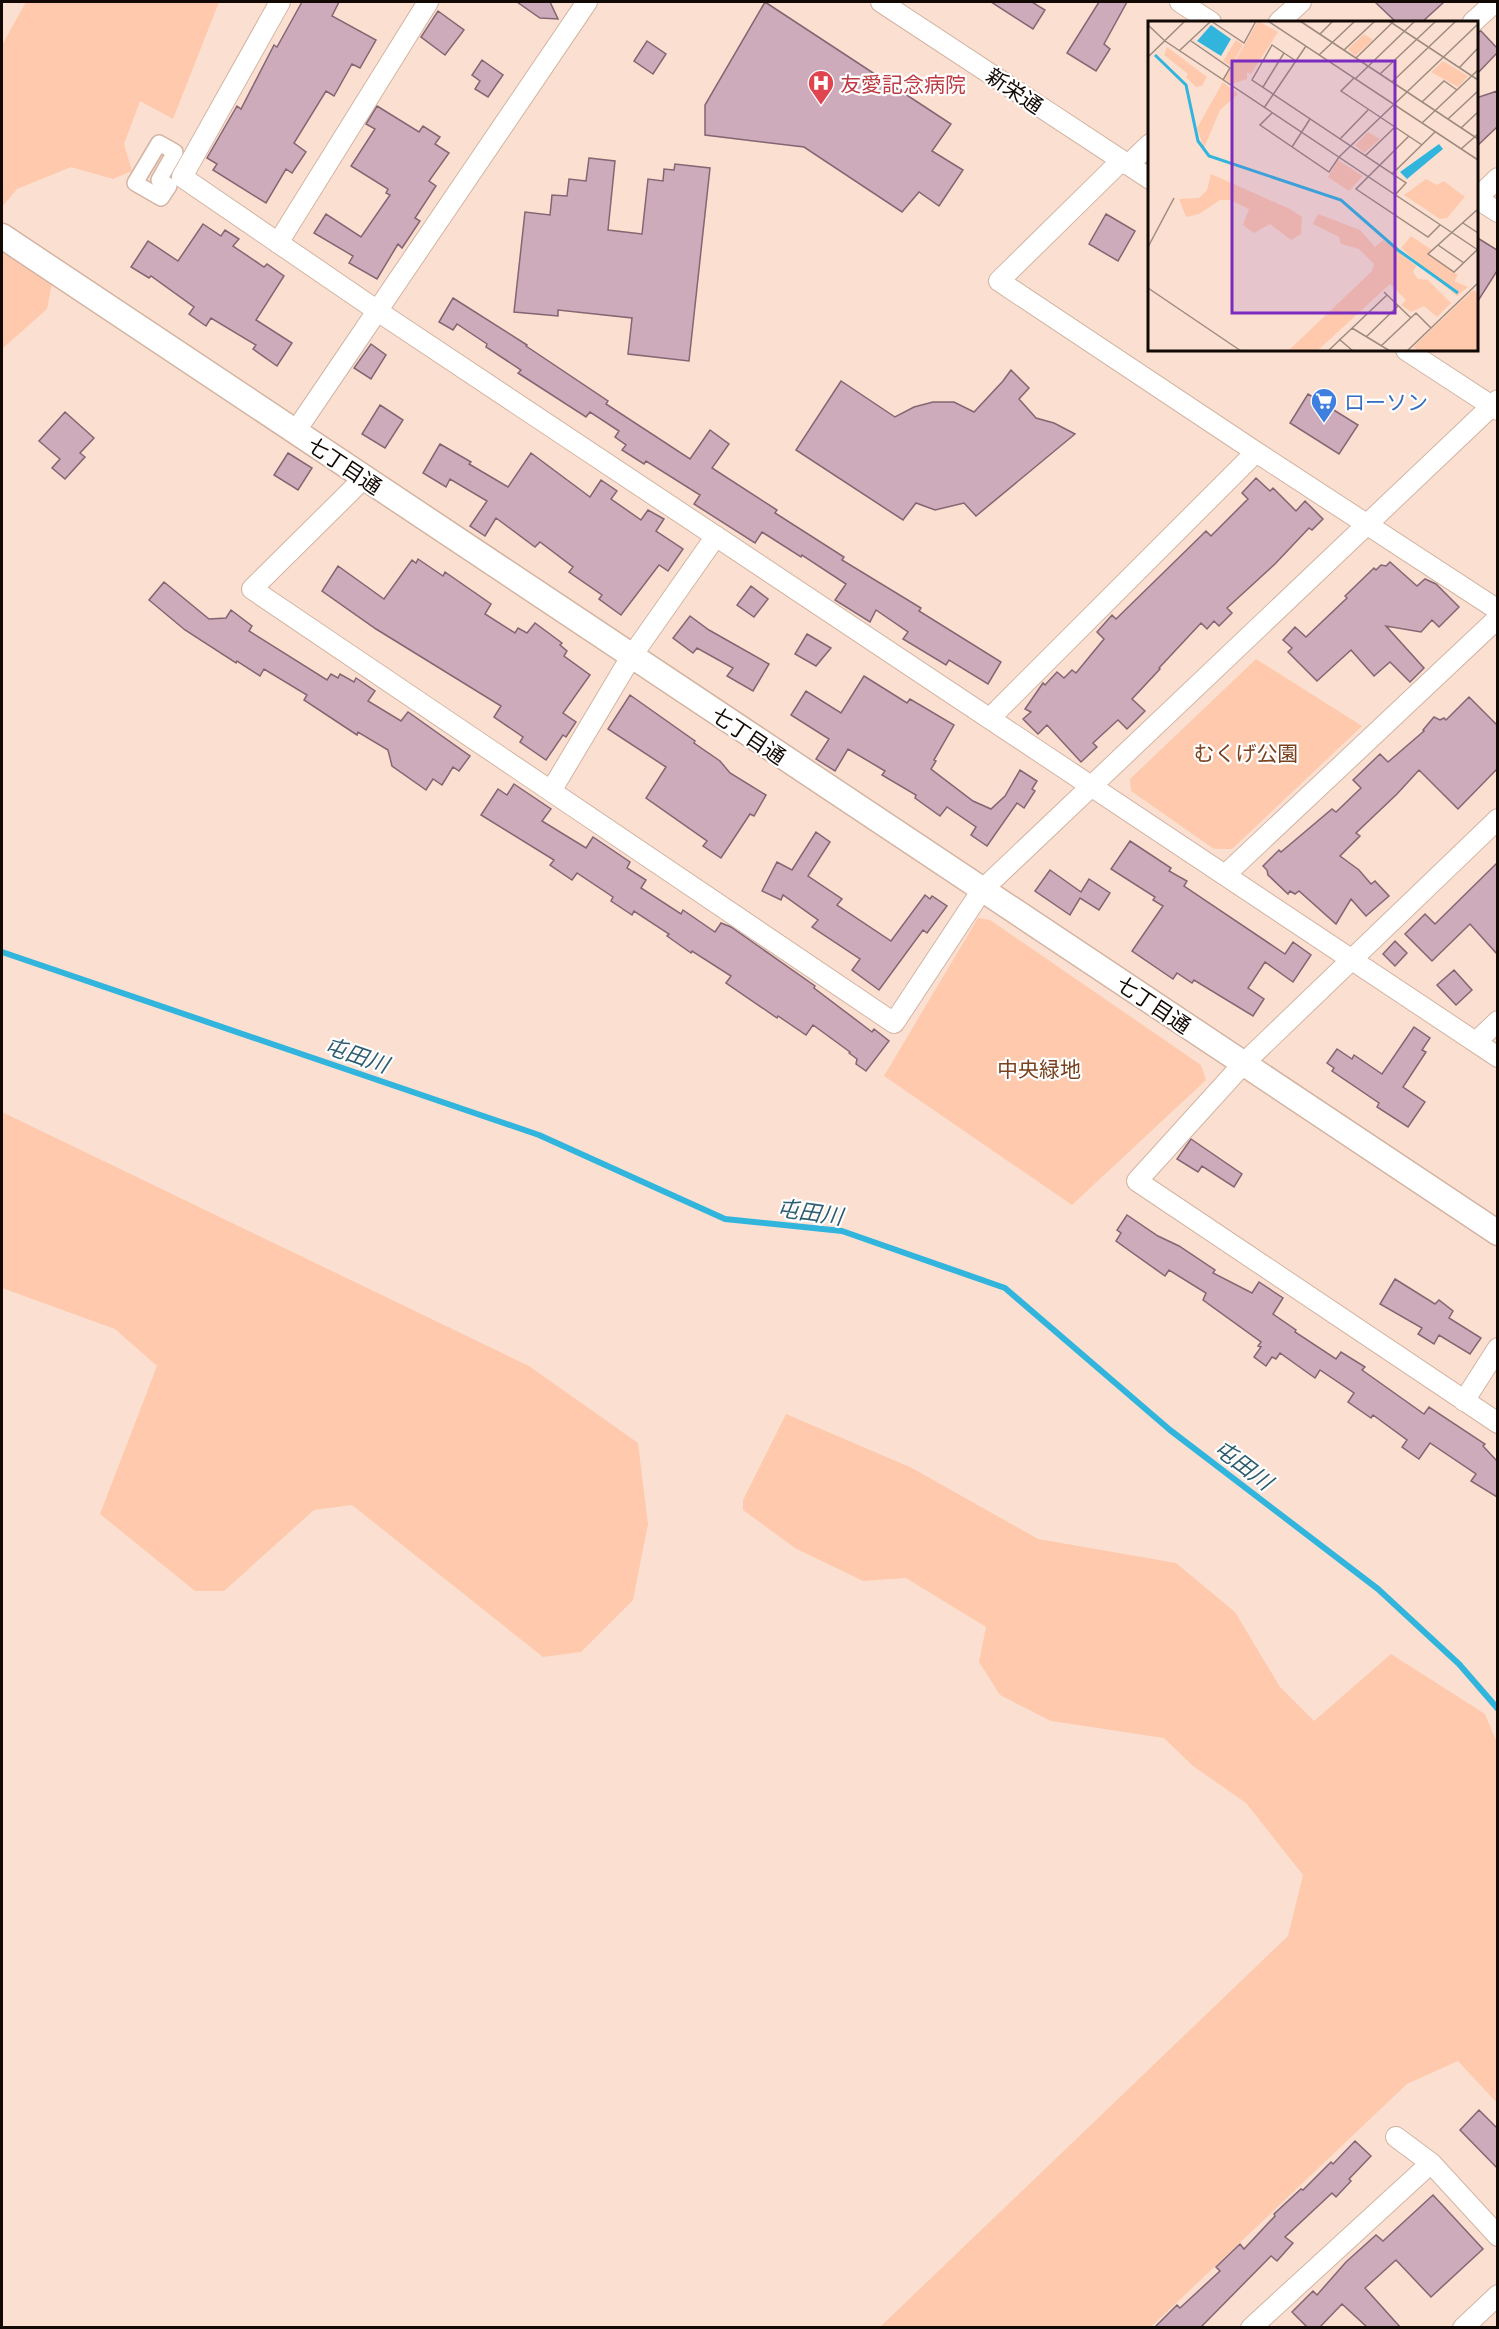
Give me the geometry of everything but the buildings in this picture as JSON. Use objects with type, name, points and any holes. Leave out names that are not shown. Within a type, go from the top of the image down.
[{"type":"street","points":[[280,2],[182,177],[378,311],[1497,1057]]},
{"type":"street","points":[[278,243],[428,2]]},
{"type":"street","points":[[295,432],[584,2]]},
{"type":"street","name":"新栄通","points":[[881,2],[1148,178]]},
{"type":"street","points":[[1179,2],[1209,21]]},
{"type":"street","points":[[1280,21],[1301,2]]},
{"type":"street","points":[[1474,21],[1495,2]]},
{"type":"street","points":[[1148,145],[1124,163],[999,281],[1497,610]]},
{"type":"street","points":[[1478,197],[1497,178]]},
{"type":"street","points":[[1478,199],[1497,212]]},
{"type":"street","name":"七丁目通","points":[[2,236],[1497,1233]]},
{"type":"street","points":[[364,478],[252,589],[894,1023],[982,890],[1367,523],[1495,405],[1408,351]]},
{"type":"street","points":[[990,718],[1256,452]]},
{"type":"street","points":[[551,791],[631,657],[716,536]]},
{"type":"street","points":[[1225,875],[1497,618]]},
{"type":"street","points":[[1497,819],[1243,1064],[1137,1181],[1497,1423]]},
{"type":"street","points":[[1476,1042],[1497,1021]]},
{"type":"street","points":[[1464,1401],[1497,1348]]},
{"type":"street","points":[[1396,2138],[1431,2163],[1497,2236]]},
{"type":"street","points":[[1251,2328],[1431,2163]]},
{"type":"street","points":[[1463,2328],[1497,2295]]},
{"type":"green space","points":[[26,2],[219,2],[173,119],[140,101],[124,144],[132,171],[113,179],[71,167],[17,189],[2,207],[2,45]]},
{"type":"green space","points":[[2,249],[52,283],[47,309],[2,349]]},
{"type":"green space","name":"むくげ公園","points":[[1256,659],[1362,726],[1232,849],[1214,849],[1131,791],[1130,779]]},
{"type":"green space","name":"中央緑地","points":[[978,918],[990,920],[1201,1065],[1206,1080],[1072,1205],[884,1076]]},
{"type":"green space","points":[[2,1112],[529,1366],[638,1443],[648,1524],[633,1600],[581,1652],[543,1657],[352,1505],[314,1510],[224,1591],[195,1591],[100,1514],[157,1366],[115,1329],[2,1288]]},
{"type":"green space","points":[[786,1414],[912,1468],[1038,1539],[1176,1563],[1235,1612],[1280,1687],[1314,1721],[1391,1654],[1485,1714],[1498,1745],[1497,2103],[1458,2061],[1407,2084],[1151,2327],[880,2327],[1288,1936],[1303,1875],[1246,1803],[1193,1766],[1164,1738],[1051,1721],[1000,1695],[979,1662],[986,1627],[906,1578],[863,1581],[795,1548],[743,1510],[743,1500]]},
{"type":"waterway","name":"屯田川","points":[[2,952],[539,1135],[725,1219],[842,1231],[1005,1288],[1170,1430],[1378,1589],[1459,1664],[1498,1709]]},
{"type":"place","name":"友愛記念病院","points":[[821,106]]},
{"type":"place","name":"ローソン","points":[[1324,424]]}]
